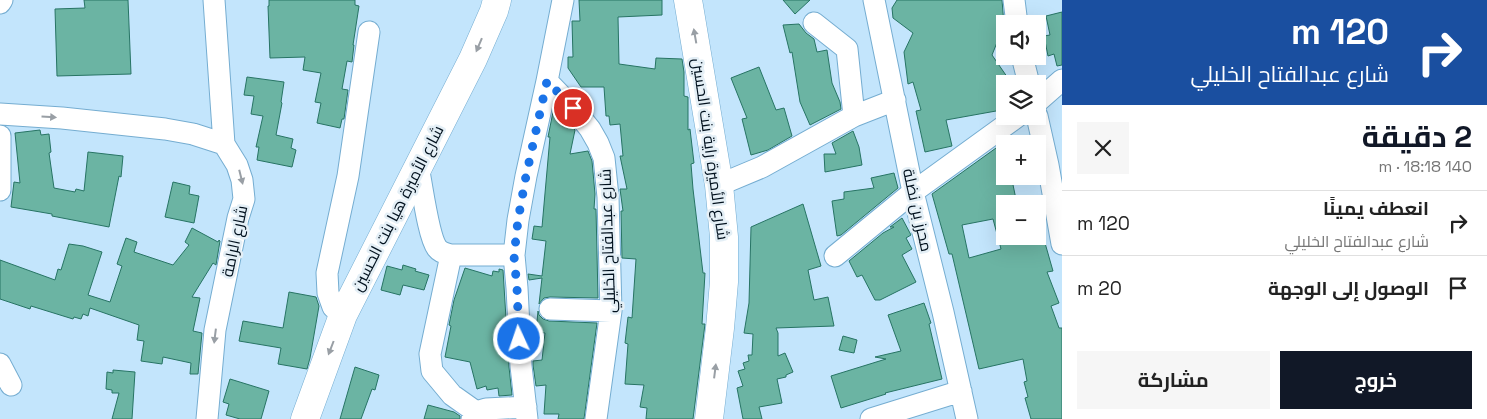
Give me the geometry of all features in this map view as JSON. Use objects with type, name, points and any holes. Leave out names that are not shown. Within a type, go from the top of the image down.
[{"type":"main road","name":"شارع الأميرة هيا بنت الحسين","points":[[305,419],[343,315],[473,59],[497,0]]},
{"type":"main road","name":"شارع الأميرة راية بنت الحسين","points":[[688,0],[719,186],[724,238],[724,282],[709,419]]},
{"type":"street","points":[[0,114],[62,118],[165,129],[193,134],[224,144],[214,0]]},
{"type":"street","points":[[451,255],[430,354],[432,371],[449,396],[474,416],[486,409],[527,413],[521,366],[514,256],[526,176],[563,0]]},
{"type":"street","name":"محرز بن نضلة","points":[[874,0],[912,192],[967,419]]},
{"type":"street","points":[[1014,0],[1016,15]]},
{"type":"street","points":[[814,22],[847,49],[854,116]]},
{"type":"street","points":[[343,315],[333,307],[328,293],[327,273],[348,176],[369,32]]},
{"type":"street","points":[[1046,94],[1062,80]]},
{"type":"street","name":"شارع عبدالفتاح الخليلي","points":[[547,81],[584,122],[602,150],[608,197],[611,311],[596,419]]},
{"type":"street","points":[[719,186],[762,167],[854,116],[895,100]]},
{"type":"street","points":[[835,256],[912,192],[1005,125]]},
{"type":"street","points":[[1039,125],[1062,244]]},
{"type":"street","points":[[0,136],[0,190]]},
{"type":"street","name":"شارع الرامة","points":[[207,419],[215,330],[238,218],[244,199],[242,180],[237,165],[224,144]]},
{"type":"street","points":[[418,167],[430,232],[437,249],[451,255],[514,256]]},
{"type":"street","points":[[550,308],[611,311]]},
{"type":"street","points":[[0,364],[10,385]]},
{"type":"street","points":[[871,419],[961,391]]},
{"type":"building","points":[[84,0],[128,0],[131,74],[57,76],[55,9],[85,8]]},
{"type":"building","points":[[269,0],[355,0],[355,5],[359,6],[352,62],[347,61],[342,89],[348,90],[344,119],[342,119],[340,128],[317,123],[321,103],[315,102],[321,73],[303,70],[305,57],[270,58]]},
{"type":"building","points":[[579,0],[662,0],[662,15],[618,17],[619,64],[655,69],[656,58],[682,59],[684,96],[688,97],[688,130],[690,129],[694,163],[691,164],[693,189],[703,273],[705,273],[702,324],[705,324],[693,419],[646,419],[647,408],[640,407],[644,385],[625,384],[628,344],[625,343],[628,317],[632,318],[636,259],[622,258],[621,211],[623,211],[620,189],[627,189],[620,156],[623,156],[620,124],[610,125],[609,116],[606,116],[604,87],[581,87],[568,68],[568,57],[573,57],[572,21],[580,21]]},
{"type":"building","points":[[783,0],[810,0],[795,14]]},
{"type":"building","points":[[897,0],[1002,0],[1003,15],[996,15],[996,45],[992,55],[996,61],[996,65],[999,65],[1006,75],[996,75],[996,111],[946,120],[952,146],[925,152],[916,111],[921,110],[913,82],[908,84],[904,52],[913,33],[893,18],[892,8]]},
{"type":"building","points":[[1062,12],[1062,65],[1057,66],[1054,54],[1048,56],[1046,36],[1050,35],[1046,16]]},
{"type":"building","points":[[799,24],[814,39],[817,52],[827,50],[832,83],[841,109],[810,125],[800,102],[792,52],[790,53],[783,25]]},
{"type":"building","points":[[759,67],[776,110],[784,108],[792,136],[768,150],[751,155],[742,119],[747,118],[731,78]]},
{"type":"building","points":[[247,77],[284,82],[276,135],[293,139],[291,148],[296,150],[292,167],[257,160],[259,147],[256,147],[263,116],[251,114],[254,96],[244,95]]},
{"type":"building","points":[[554,107],[575,130],[570,154],[588,151],[592,161],[595,194],[594,209],[596,209],[598,298],[550,297],[544,298],[539,304],[542,278],[529,280],[528,274],[542,276],[546,241],[532,239],[534,226],[542,227],[550,137],[548,137]]},
{"type":"building","points":[[40,130],[41,135],[49,134],[51,152],[49,153],[54,188],[75,192],[76,189],[84,191],[88,152],[123,156],[121,177],[119,176],[109,227],[11,207],[14,182],[20,183],[15,133]]},
{"type":"building","points":[[853,131],[859,147],[862,165],[825,172],[824,154],[836,154],[832,143]]},
{"type":"building","points":[[996,148],[996,185],[1013,185],[1015,195],[996,195],[996,230],[993,219],[962,225],[969,258],[1001,249],[1000,245],[1046,245],[1053,271],[1047,272],[1059,303],[1051,306],[1059,328],[1062,328],[1062,419],[1031,419],[1025,398],[1028,397],[1024,382],[1027,381],[1023,359],[979,369],[952,254],[949,254],[932,194]]},
{"type":"building","points":[[894,173],[898,188],[841,235],[837,236],[832,201],[844,199],[844,192],[874,188],[871,178]]},
{"type":"building","points":[[173,182],[190,186],[189,194],[199,196],[194,223],[165,217]]},
{"type":"building","points":[[803,204],[821,266],[808,270],[814,300],[828,297],[834,326],[776,328],[778,333],[778,356],[785,353],[793,372],[786,375],[786,377],[777,379],[782,403],[759,407],[762,419],[743,419],[737,388],[743,386],[738,371],[745,369],[743,363],[749,361],[748,355],[752,355],[753,334],[744,333],[749,303],[751,227]]},
{"type":"building","points":[[902,218],[911,235],[906,238],[912,249],[902,255],[916,282],[880,300],[875,300],[862,275],[857,277],[849,261],[883,233],[894,227],[890,227]]},
{"type":"building","points":[[192,228],[218,242],[220,241],[216,265],[213,263],[192,297],[200,298],[193,331],[202,333],[198,374],[190,374],[191,363],[163,357],[162,364],[141,361],[144,341],[137,340],[139,325],[90,308],[88,316],[83,314],[81,319],[74,317],[73,319],[31,306],[30,309],[0,299],[0,260],[55,280],[58,269],[61,270],[69,244],[102,252],[88,295],[110,302],[122,266],[117,264],[126,238],[137,242],[134,252],[173,265],[189,245],[185,242]]},
{"type":"building","points":[[403,265],[429,275],[424,290],[403,285],[400,295],[381,290],[387,266],[402,270]]},
{"type":"building","points":[[465,268],[492,276],[493,271],[499,272],[499,269],[503,270],[512,395],[499,396],[498,388],[487,390],[486,386],[477,389],[470,362],[445,357],[454,300]]},
{"type":"building","points":[[289,292],[316,297],[319,306],[307,369],[278,364],[281,348],[239,341],[243,321],[283,328]]},
{"type":"building","points":[[924,303],[931,323],[929,324],[942,379],[885,393],[841,408],[831,376],[886,359],[875,357],[901,351],[888,315]]},
{"type":"building","points":[[538,311],[543,319],[549,321],[597,323],[584,419],[558,419],[559,414],[544,414],[546,385],[536,386],[533,365],[533,361],[542,360],[545,333],[536,332]]},
{"type":"building","points":[[843,336],[857,340],[854,353],[839,350]]},
{"type":"building","points":[[355,367],[379,375],[375,390],[372,389],[361,419],[340,419]]},
{"type":"building","points":[[113,370],[135,372],[132,419],[112,419],[119,393],[112,393],[112,390],[106,389],[107,372],[113,373]]},
{"type":"building","points":[[230,379],[269,391],[261,419],[240,419],[226,415],[229,404],[223,402]]},
{"type":"building","points":[[428,405],[454,412],[460,416],[460,419],[424,419]]},
{"type":"route","points":[[519,339],[514,256],[526,176],[547,81],[573,108]]}]
